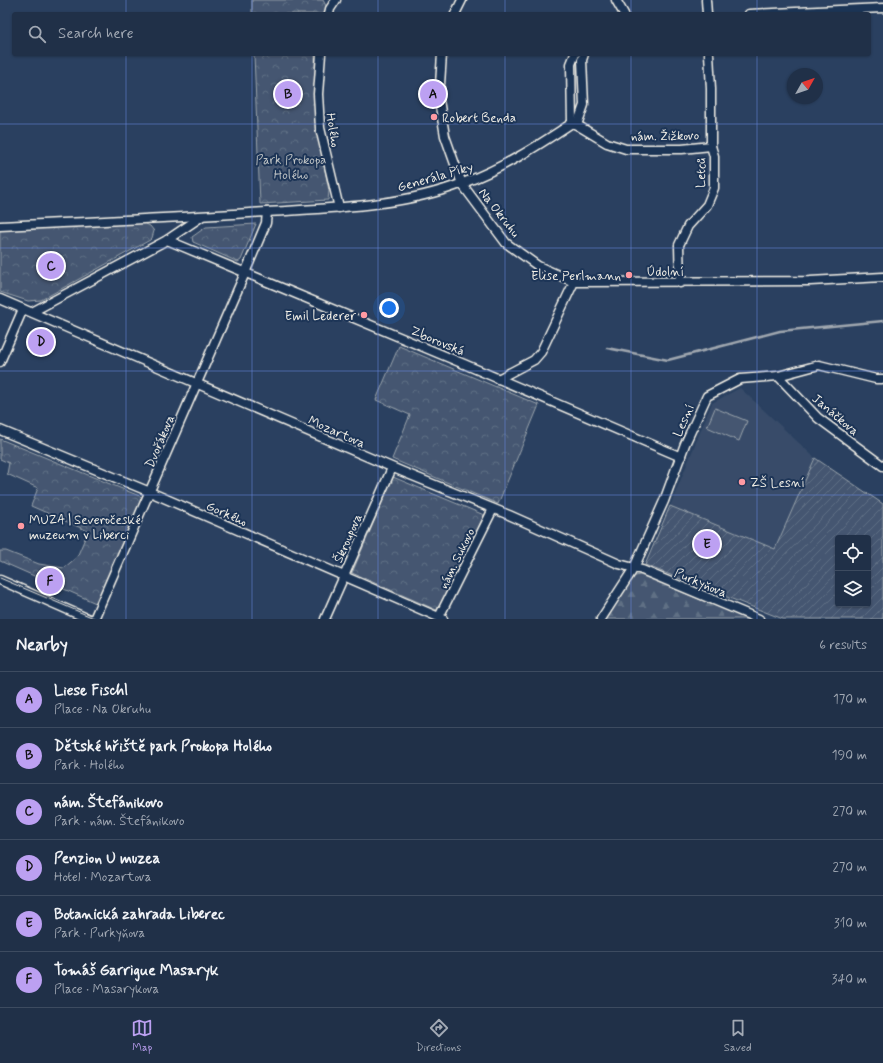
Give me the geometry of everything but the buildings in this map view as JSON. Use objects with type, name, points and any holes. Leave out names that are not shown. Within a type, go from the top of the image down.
[{"type":"street","points":[[326,0],[330,11]]},
{"type":"street","points":[[330,11],[336,0]]},
{"type":"street","points":[[456,12],[462,0]]},
{"type":"street","points":[[616,0],[623,12]]},
{"type":"street","points":[[706,0],[707,12]]},
{"type":"street","points":[[794,12],[883,8]]},
{"type":"street","name":"Holého","points":[[321,56],[318,94],[320,128],[339,208]]},
{"type":"street","name":"Na Okruhu","points":[[442,56],[439,100],[445,136],[462,184],[506,243],[538,266],[574,282]]},
{"type":"street","points":[[572,56],[574,124]]},
{"type":"street","name":"Letců","points":[[680,282],[680,245],[688,226],[707,205],[714,188],[714,156],[711,146],[709,56]]},
{"type":"street","points":[[574,124],[584,105],[583,57]]},
{"type":"street","name":"Generála Píky","points":[[0,226],[201,217],[339,208],[417,197],[462,184],[493,171],[524,155],[574,124]]},
{"type":"street","name":"nám. Žižkovo","points":[[574,124],[607,143],[626,149],[682,149],[711,146]]},
{"type":"street","points":[[245,273],[266,224],[267,212]]},
{"type":"street","points":[[32,312],[167,240],[201,217]]},
{"type":"street","name":"Zborovská","points":[[167,240],[498,379],[681,458]]},
{"type":"street","name":"Dvořákova","points":[[94,619],[245,273]]},
{"type":"street","name":"Údolní","points":[[574,282],[810,281],[883,277]]},
{"type":"street","points":[[498,379],[534,360],[541,352],[574,282]]},
{"type":"street","name":"Mozartova","points":[[0,299],[392,468],[493,509],[620,564],[634,568]]},
{"type":"street","points":[[0,362],[22,309]]},
{"type":"street","name":"Lesní","points":[[601,619],[634,568],[664,501],[707,396],[740,379],[778,376],[820,365],[876,379],[883,379]]},
{"type":"street","name":"Janáčkova","points":[[778,376],[818,418],[883,466]]},
{"type":"street","name":"Gorkého","points":[[0,430],[150,492],[343,577],[441,618]]},
{"type":"street","name":"Škroupova","points":[[325,619],[392,468]]},
{"type":"street","name":"nám. Sukovo","points":[[441,618],[493,509]]},
{"type":"street","name":"Purkyňova","points":[[634,568],[759,619]]},
{"type":"street","points":[[0,580],[88,619]]},
{"type":"shaded area","name":"ZŠ Lesní","points":[[740,388],[815,458],[775,549],[670,506],[712,403]]},
{"type":"green space","points":[[252,0],[323,0],[326,6],[326,12],[252,12]]},
{"type":"green space","name":"Park Prokopa Holého","points":[[254,56],[315,56],[317,129],[329,191],[328,200],[260,204]]},
{"type":"green space","points":[[144,223],[150,226],[154,231],[150,240],[41,300],[28,301],[0,292],[0,230]]},
{"type":"green space","points":[[256,224],[241,260],[238,262],[193,242],[192,237],[206,227]]},
{"type":"green space","points":[[399,346],[539,405],[498,504],[392,459],[410,415],[376,400]]},
{"type":"green space","points":[[715,408],[747,421],[739,441],[707,427]]},
{"type":"green space","points":[[0,439],[142,497],[98,604],[0,561],[0,551],[6,551],[39,564],[64,568],[77,557],[88,531],[31,506],[38,488],[7,474],[9,463],[0,459]]},
{"type":"green space","points":[[815,458],[883,504],[883,619],[783,619],[645,565],[670,506],[775,549]]},
{"type":"green space","points":[[393,477],[484,515],[441,612],[352,573]]},
{"type":"green space","points":[[640,575],[748,619],[606,619],[631,577]]},
{"type":"waterway","points":[[607,348],[668,360],[780,331],[883,321]]},
{"type":"tram line","points":[[0,578],[96,619]]},
{"type":"place","name":"Dětské hřiště park Prokopa Holého","points":[[288,94]]},
{"type":"place","name":"Liese Fischl","points":[[433,94]]},
{"type":"place","name":"Robert Benda","points":[[434,117]]},
{"type":"place","name":"nám. Štefánikovo","points":[[51,266]]},
{"type":"place","name":"Elise Perlmann","points":[[629,275]]},
{"type":"place","name":"Emil Lederer","points":[[364,315]]},
{"type":"place","name":"Penzion U muzea","points":[[41,342]]},
{"type":"place","name":"ZŠ Lesní","points":[[742,482]]},
{"type":"place","name":"MUZA | Severočeské muzeum v Liberci","points":[[21,526]]},
{"type":"place","name":"Botanická zahrada Liberec","points":[[707,544]]},
{"type":"place","name":"Tomáš Garrigue Masaryk","points":[[50,581]]}]
